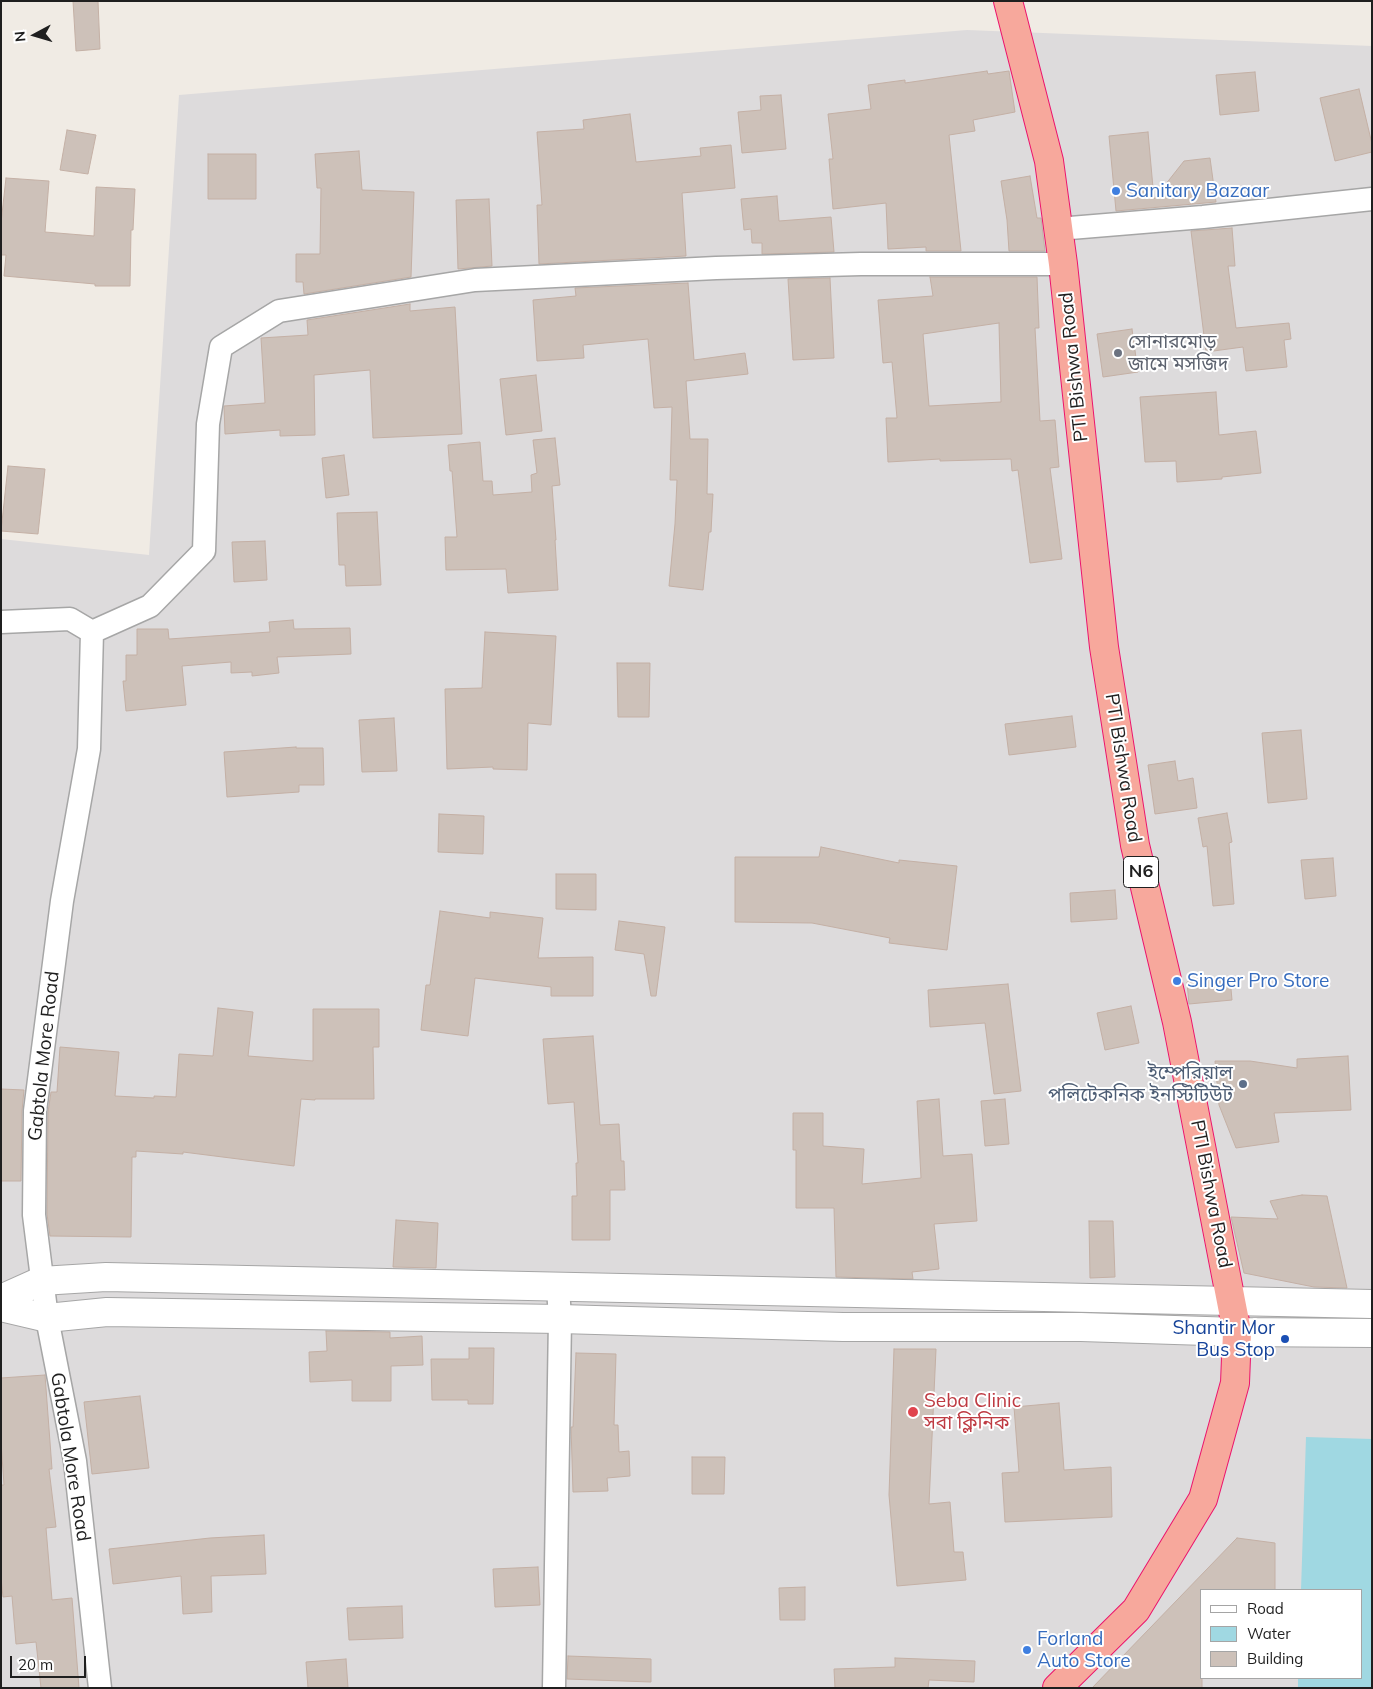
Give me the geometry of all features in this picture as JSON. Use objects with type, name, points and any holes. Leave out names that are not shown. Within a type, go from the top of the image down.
[{"type":"highway","name":"PTI Bishwa Road","points":[[1008,1],[1049,161],[1063,264],[1104,647],[1135,844],[1177,1022],[1237,1332],[1236,1383],[1203,1498],[1136,1610],[1057,1688]]},
{"type":"street","points":[[1058,229],[1203,217],[1372,199]]},
{"type":"street","points":[[1,622],[70,619],[92,632],[150,606],[204,551],[208,424],[222,347],[279,311],[475,280],[842,264],[1063,264]]},
{"type":"street","name":"Gabtola More Road","points":[[92,632],[89,749],[62,901],[35,1111],[34,1215],[47,1318],[75,1462],[100,1688]]},
{"type":"street","points":[[1,1300],[42,1281],[106,1278],[1372,1304]]},
{"type":"street","points":[[554,1688],[560,1319],[558,1287]]},
{"type":"street","points":[[788,1292],[788,1326]]},
{"type":"street","points":[[1,1307],[47,1318],[107,1312],[560,1319],[843,1327],[1081,1327],[1237,1332],[1372,1333]]},
{"type":"shaded area","points":[[967,30],[1372,46],[1372,1688],[1,1688],[1,539],[149,555],[179,95]]},
{"type":"water","points":[[1306,1437],[1372,1439],[1372,1688],[1298,1688],[1298,1679],[1363,1679],[1363,1589],[1301,1589]]},
{"type":"building","points":[[73,1],[98,1],[100,49],[76,51]]},
{"type":"building","points":[[987,71],[988,74],[1009,71],[1015,112],[973,120],[975,131],[949,135],[961,251],[926,251],[926,247],[888,249],[886,203],[833,209],[829,159],[833,159],[828,114],[871,109],[868,85],[905,80],[905,83]]},
{"type":"building","points":[[1255,72],[1259,111],[1220,115],[1216,75]]},
{"type":"building","points":[[1359,89],[1372,144],[1372,152],[1335,161],[1320,98]]},
{"type":"building","points":[[781,95],[786,149],[742,153],[738,112],[761,110],[760,96]]},
{"type":"building","points":[[630,114],[636,162],[701,156],[700,148],[731,145],[735,188],[682,193],[686,256],[539,264],[537,205],[542,205],[537,132],[584,129],[583,120]]},
{"type":"building","points":[[67,130],[96,135],[88,174],[60,170]]},
{"type":"building","points":[[1148,132],[1154,199],[1184,161],[1210,158],[1216,202],[1116,211],[1109,136]]},
{"type":"building","points":[[359,151],[362,190],[414,192],[411,277],[304,294],[303,282],[296,282],[296,254],[320,254],[321,188],[317,188],[315,154]]},
{"type":"building","points":[[208,154],[256,154],[256,199],[208,199]]},
{"type":"building","points":[[1030,176],[1037,218],[1041,218],[1045,251],[1009,251],[1007,220],[1001,181]]},
{"type":"building","points":[[6,178],[49,181],[45,232],[94,236],[96,187],[135,189],[133,230],[131,230],[130,286],[95,286],[95,284],[4,276],[6,255],[1,255],[1,223]]},
{"type":"building","points":[[777,196],[779,221],[831,217],[834,252],[762,254],[762,243],[752,243],[751,229],[744,230],[741,199]]},
{"type":"building","points":[[489,199],[492,266],[458,269],[456,200]]},
{"type":"building","points":[[1232,228],[1235,266],[1228,266],[1236,328],[1289,323],[1291,339],[1284,340],[1287,367],[1246,371],[1243,347],[1206,352],[1191,231]]},
{"type":"building","points":[[930,277],[1037,277],[1039,328],[1035,328],[1040,421],[1055,420],[1059,467],[1050,468],[1062,559],[1030,563],[1018,470],[1012,471],[1011,459],[940,461],[940,459],[888,462],[886,418],[897,418],[892,362],[883,363],[878,300],[933,296]],"holes":[[[999,323],[1001,402],[929,406],[923,334]]]},
{"type":"building","points":[[830,278],[834,358],[793,360],[788,279]]},
{"type":"building","points":[[688,283],[694,360],[745,353],[748,374],[686,381],[690,439],[708,439],[707,494],[713,494],[711,532],[709,532],[703,590],[669,586],[677,480],[670,480],[672,407],[654,408],[648,339],[583,345],[584,358],[537,361],[533,300],[576,296],[575,288]]},
{"type":"building","points":[[410,304],[410,311],[455,307],[462,434],[373,438],[370,370],[314,375],[315,435],[280,436],[280,430],[225,434],[224,406],[265,403],[261,338],[308,335],[307,320]]},
{"type":"building","name":"সোনারমোড় জামে মসজিদ","points":[[1132,329],[1138,372],[1103,377],[1097,334]]},
{"type":"building","points":[[536,375],[542,431],[506,435],[500,379]]},
{"type":"building","points":[[1216,392],[1219,435],[1256,431],[1261,473],[1222,477],[1222,479],[1177,482],[1176,461],[1145,462],[1140,397]]},
{"type":"building","points":[[555,438],[560,485],[552,486],[558,590],[508,593],[506,569],[446,570],[445,537],[457,537],[448,445],[480,442],[483,481],[492,481],[493,495],[532,492],[531,475],[537,473],[533,440]]},
{"type":"building","points":[[344,455],[349,495],[326,498],[322,458]]},
{"type":"building","points":[[8,466],[45,469],[38,534],[1,531]]},
{"type":"building","points":[[377,512],[381,585],[346,586],[345,565],[339,565],[337,513]]},
{"type":"building","points":[[265,541],[267,580],[234,582],[232,542]]},
{"type":"building","points":[[293,620],[294,629],[350,628],[351,654],[277,657],[279,673],[252,676],[252,672],[231,673],[231,662],[182,666],[186,705],[126,711],[123,681],[126,681],[126,655],[137,655],[137,629],[168,629],[169,639],[270,632],[269,622]]},
{"type":"building","points":[[485,632],[556,636],[551,725],[528,723],[527,770],[493,769],[493,767],[447,769],[445,689],[482,688]]},
{"type":"building","points":[[617,663],[650,663],[649,717],[618,717]]},
{"type":"building","points":[[1072,716],[1076,747],[1009,755],[1005,724]]},
{"type":"building","points":[[394,718],[397,771],[362,772],[359,720]]},
{"type":"building","points":[[1301,730],[1307,799],[1268,803],[1262,733]]},
{"type":"building","points":[[296,747],[323,748],[324,785],[299,785],[299,792],[227,797],[224,752]]},
{"type":"building","points":[[1175,761],[1178,781],[1193,778],[1197,808],[1155,814],[1148,765]]},
{"type":"building","points":[[1227,813],[1232,842],[1229,843],[1234,904],[1213,906],[1207,846],[1203,847],[1198,818]]},
{"type":"building","points":[[439,814],[484,816],[483,854],[438,852]]},
{"type":"building","points":[[821,847],[899,863],[899,860],[957,866],[947,950],[889,943],[890,938],[812,923],[735,922],[735,857],[819,857]]},
{"type":"building","points":[[1333,858],[1336,896],[1305,899],[1301,860]]},
{"type":"building","points":[[556,874],[596,874],[596,910],[556,909]]},
{"type":"building","points":[[1115,890],[1117,919],[1071,922],[1070,893]]},
{"type":"building","points":[[440,911],[490,918],[490,912],[543,918],[538,958],[593,957],[593,996],[551,996],[551,987],[475,978],[468,1036],[421,1030],[426,985],[430,985]]},
{"type":"building","points":[[619,921],[665,927],[656,996],[651,996],[644,954],[615,950]]},
{"type":"building","points":[[1230,978],[1232,1000],[1189,1004],[1187,982]]},
{"type":"building","points":[[1008,984],[1021,1091],[994,1094],[985,1023],[930,1027],[928,990]]},
{"type":"building","points":[[1131,1006],[1139,1043],[1105,1050],[1097,1013]]},
{"type":"building","points":[[218,1008],[253,1012],[248,1056],[313,1061],[313,1009],[379,1009],[379,1047],[373,1047],[374,1099],[301,1099],[294,1166],[183,1152],[183,1154],[136,1151],[136,1157],[132,1157],[131,1237],[50,1236],[47,1214],[48,1112],[51,1092],[57,1092],[60,1047],[119,1052],[115,1096],[176,1097],[179,1054],[213,1056]]},
{"type":"building","points":[[593,1036],[600,1125],[619,1124],[621,1161],[624,1161],[625,1190],[610,1190],[610,1240],[572,1240],[572,1196],[577,1196],[576,1163],[578,1163],[574,1102],[548,1104],[543,1039]]},
{"type":"building","points":[[1348,1056],[1351,1110],[1274,1113],[1279,1142],[1236,1148],[1219,1105],[1215,1061],[1250,1061],[1297,1068],[1297,1059]]},
{"type":"building","points":[[1,1089],[24,1090],[21,1181],[1,1181]]},
{"type":"building","points":[[939,1099],[943,1156],[972,1154],[977,1221],[934,1224],[939,1269],[912,1272],[913,1279],[836,1277],[834,1208],[796,1208],[796,1150],[793,1150],[793,1113],[823,1113],[823,1146],[864,1149],[862,1184],[921,1178],[917,1101]]},
{"type":"building","points":[[1005,1099],[1009,1144],[985,1146],[981,1101]]},
{"type":"building","points":[[1302,1195],[1327,1196],[1347,1288],[1314,1287],[1244,1273],[1231,1217],[1278,1219],[1270,1201]]},
{"type":"building","points":[[396,1220],[438,1223],[436,1268],[393,1267]]},
{"type":"building","points":[[1089,1221],[1113,1221],[1115,1277],[1090,1278]]},
{"type":"building","points":[[326,1331],[390,1332],[390,1338],[422,1336],[423,1365],[391,1366],[391,1401],[352,1401],[352,1380],[310,1382],[309,1352],[327,1351]]},
{"type":"building","points":[[469,1348],[494,1348],[493,1404],[468,1404],[468,1400],[432,1400],[431,1359],[469,1359]]},
{"type":"building","points":[[894,1349],[936,1349],[929,1504],[950,1502],[954,1552],[963,1552],[966,1580],[897,1586],[889,1495]]},
{"type":"building","points":[[576,1353],[616,1354],[614,1425],[618,1425],[619,1452],[629,1451],[630,1476],[607,1478],[608,1491],[573,1492],[571,1427],[573,1427]]},
{"type":"building","points":[[45,1375],[52,1469],[49,1469],[56,1527],[46,1528],[52,1600],[72,1598],[79,1688],[41,1688],[36,1642],[16,1644],[12,1596],[3,1597],[1,1578],[1,1485],[4,1485],[1,1442],[1,1378]]},
{"type":"building","points":[[140,1396],[149,1468],[92,1474],[84,1402]]},
{"type":"building","points":[[1059,1403],[1064,1470],[1111,1467],[1112,1517],[1005,1522],[1002,1473],[1019,1472],[1014,1407]]},
{"type":"building","points":[[692,1457],[725,1457],[724,1494],[692,1494]]},
{"type":"building","points":[[264,1535],[266,1574],[211,1576],[212,1612],[183,1614],[181,1576],[113,1584],[109,1549],[210,1538]]},
{"type":"building","points":[[1237,1538],[1275,1543],[1275,1589],[1200,1589],[1200,1679],[1202,1679],[1202,1688],[1092,1688]]},
{"type":"building","points":[[538,1567],[540,1605],[495,1607],[493,1569]]},
{"type":"building","points":[[805,1587],[805,1620],[780,1620],[779,1588]]},
{"type":"building","points":[[402,1606],[403,1638],[349,1640],[347,1608]]},
{"type":"building","points":[[568,1656],[651,1659],[651,1682],[567,1679]]},
{"type":"building","points":[[895,1658],[975,1661],[974,1682],[929,1680],[928,1688],[835,1688],[834,1669],[895,1667]]},
{"type":"building","points":[[346,1659],[348,1688],[308,1688],[306,1662]]},
{"type":"place","name":"Sanitary Bazaar","points":[[1116,191]]},
{"type":"place","name":"সোনারমোড় জামে মসজিদ","points":[[1118,353]]},
{"type":"place","name":"Singer Pro Store","points":[[1177,981]]},
{"type":"place","name":"ইম্পেরিয়াল পলিটেকনিক ইনস্টিটিউট","points":[[1243,1084]]},
{"type":"place","name":"Shantir Mor Bus Stop","points":[[1285,1339]]},
{"type":"place","name":"Seba Clinic সবা ক্লিনিক","points":[[913,1412]]},
{"type":"place","name":"Forland Auto Store","points":[[1027,1650]]}]
